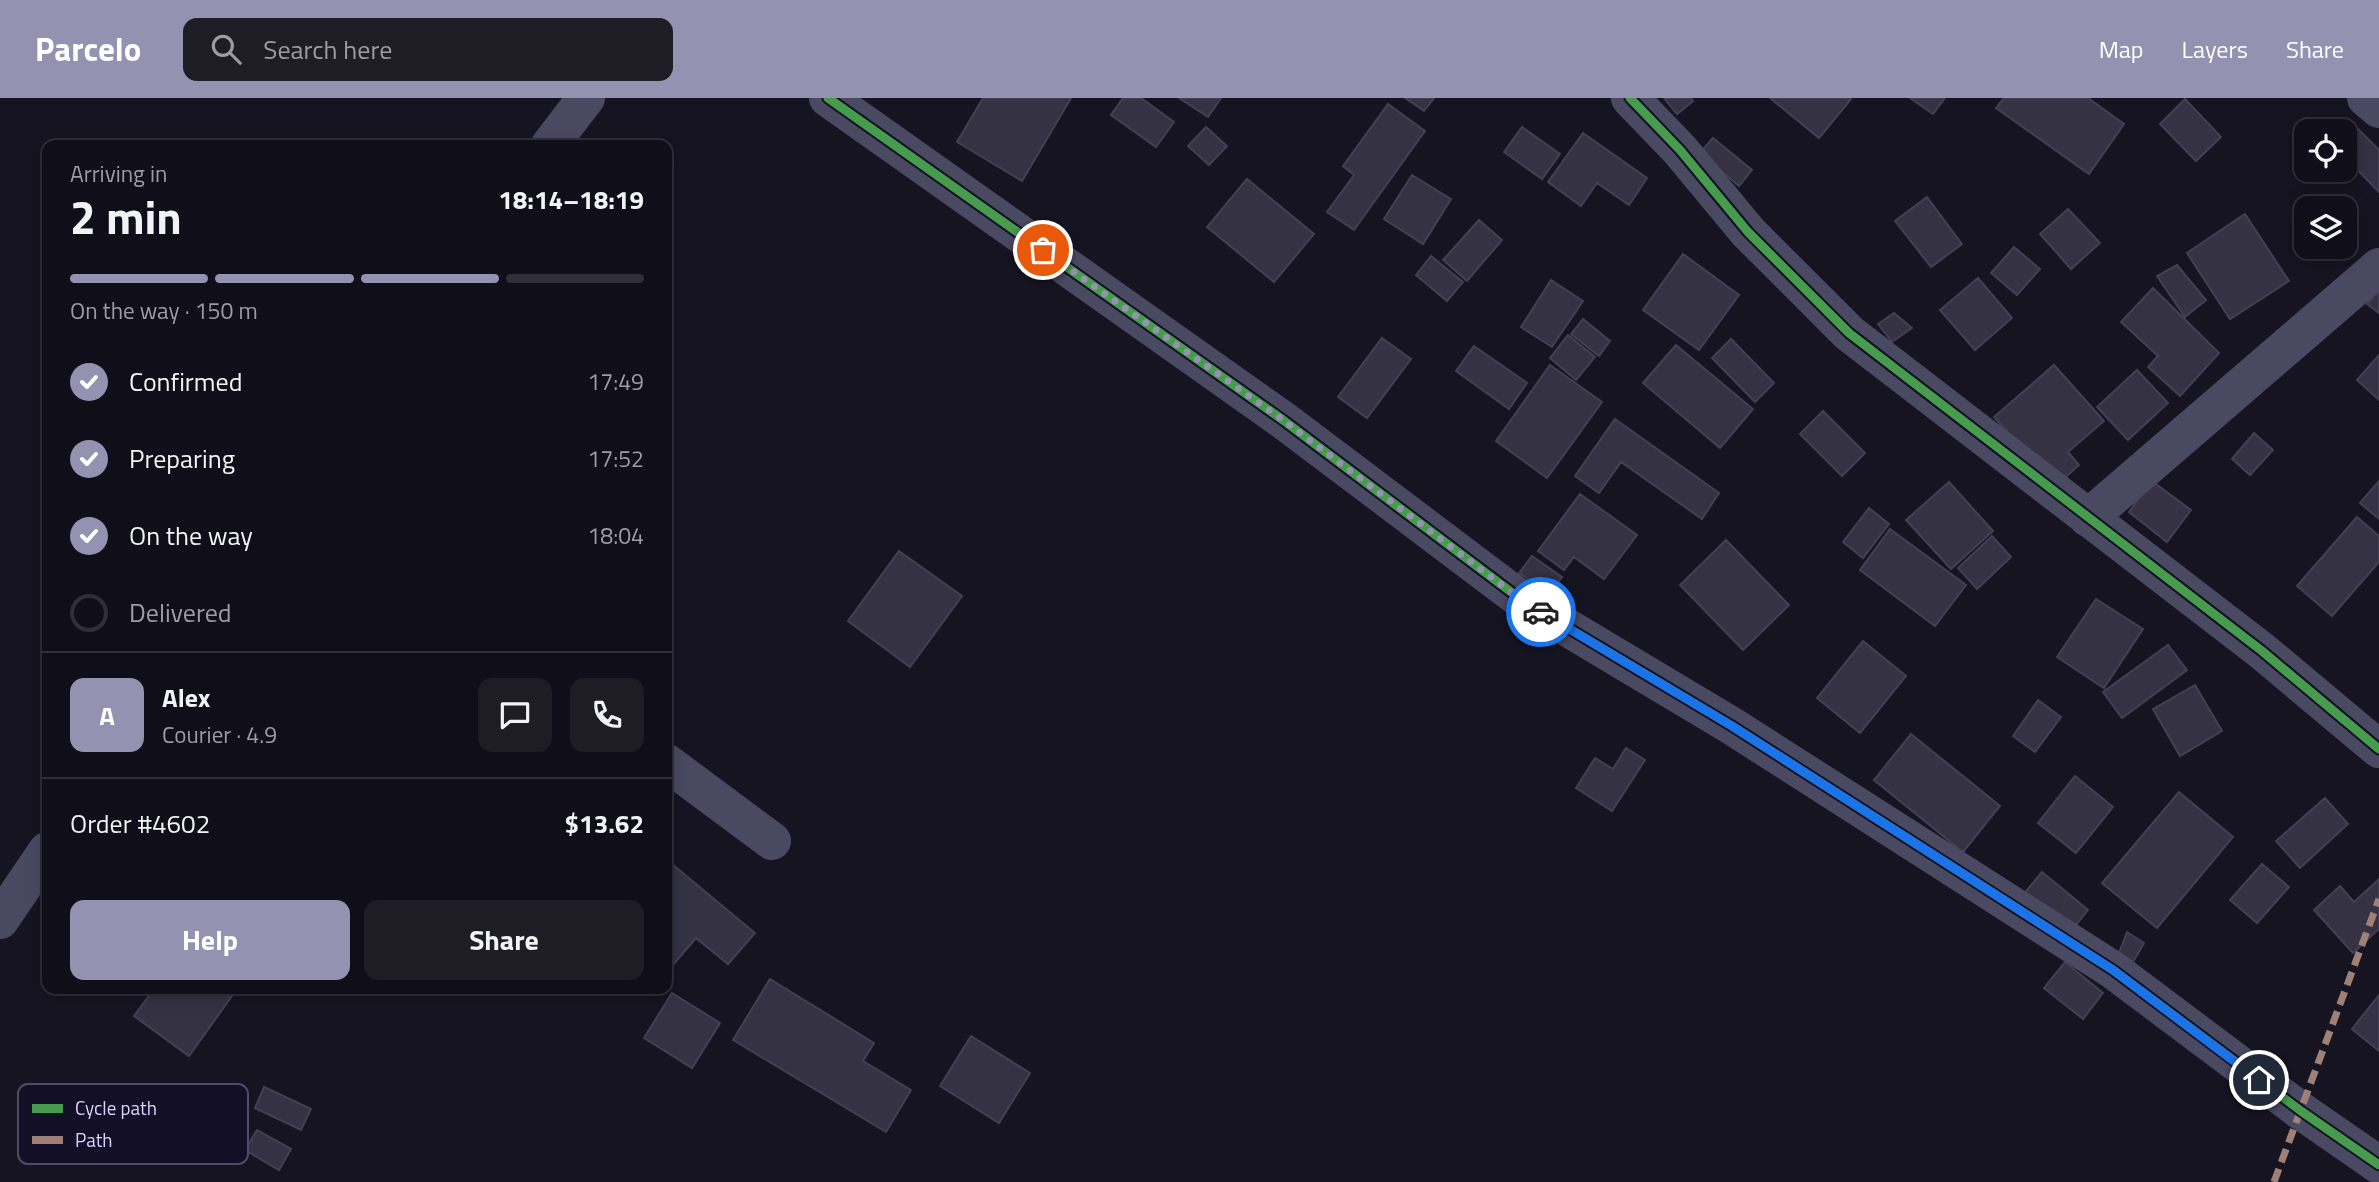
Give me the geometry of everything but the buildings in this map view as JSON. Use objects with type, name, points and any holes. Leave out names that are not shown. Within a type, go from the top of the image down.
[{"type":"street","points":[[554,140],[586,98]]},
{"type":"street","points":[[828,98],[1283,420],[1523,601],[1732,726],[2113,970],[2301,1111],[2379,1165]]},
{"type":"street","points":[[1630,98],[1680,150],[1748,232],[1849,333],[2262,651],[2379,750]]},
{"type":"street","points":[[2366,98],[2379,109]]},
{"type":"street","points":[[2088,518],[2379,267]]},
{"type":"street","points":[[672,767],[772,841]]},
{"type":"street","points":[[0,920],[42,858]]},
{"type":"marked path","points":[[2274,1182],[2379,899]]},
{"type":"cycle path","points":[[828,98],[1283,420],[1523,601],[1732,726],[2113,970],[2301,1111],[2379,1165]]},
{"type":"cycle path","points":[[1630,98],[1680,150],[1748,232],[1849,333],[2262,651],[2379,749]]},
{"type":"way so far","points":[[1043,250],[1283,420],[1541,612]]},
{"type":"route","points":[[1541,612],[1732,726],[2113,970],[2259,1080]]}]
